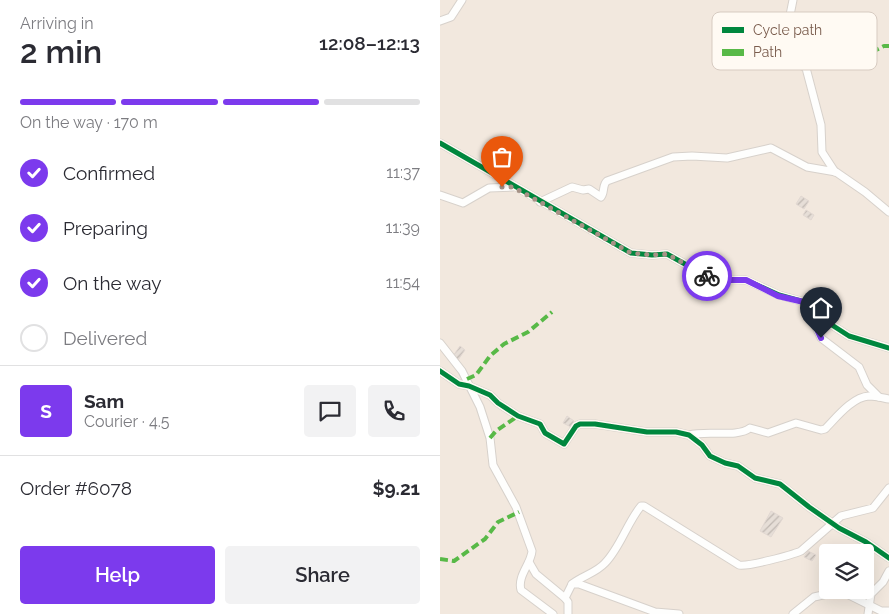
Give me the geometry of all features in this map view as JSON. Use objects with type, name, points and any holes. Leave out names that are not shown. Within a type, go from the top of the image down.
[{"type":"street","points":[[440,21],[451,17],[459,1]]},
{"type":"street","points":[[807,70],[821,125],[822,152],[836,172],[865,192],[889,212]]},
{"type":"street","points":[[440,143],[513,187],[631,253],[667,254],[712,279],[746,280],[778,296],[808,303],[818,316],[849,336],[889,348]]},
{"type":"street","points":[[540,202],[572,187],[591,190],[601,197],[604,194],[604,185],[607,182],[683,156],[727,158],[771,148],[804,166],[836,172]]},
{"type":"street","points":[[440,195],[464,203],[488,188],[513,187]]},
{"type":"street","points":[[818,316],[816,327],[821,338],[860,367],[866,385],[879,398]]},
{"type":"street","points":[[440,343],[462,371],[480,407],[490,438],[493,465],[516,506],[532,551],[519,586],[521,590],[553,614]]},
{"type":"street","points":[[440,371],[454,381],[490,395],[498,403],[518,416],[540,424],[545,433],[564,444],[576,426],[580,424],[595,424],[647,432],[688,434],[701,432],[732,433],[753,428],[768,433],[796,423],[821,430],[825,429],[845,407],[866,396],[889,399]]},
{"type":"street","points":[[688,434],[702,445],[710,456],[725,463],[738,466],[756,478],[780,484],[832,523],[889,558]]},
{"type":"street","points":[[565,598],[572,584],[578,578],[605,563],[641,506],[644,506],[743,566],[794,554],[812,543],[832,523],[845,514],[869,510],[889,488]]},
{"type":"street","points":[[529,562],[536,574],[565,598],[568,602],[568,614]]},
{"type":"street","points":[[868,614],[871,594],[883,582],[889,571]]},
{"type":"street","points":[[572,584],[583,585],[658,613],[679,614]]},
{"type":"street","points":[[793,614],[814,596],[836,592],[847,594],[881,611],[889,611]]},
{"type":"shaded area","points":[[440,0],[889,0],[889,614],[440,614]]},
{"type":"building","points":[[801,196],[809,201],[804,209],[796,204]]},
{"type":"building","points":[[806,210],[814,215],[811,220],[803,215]]},
{"type":"building","points":[[460,346],[465,350],[458,360],[453,356]]},
{"type":"building","points":[[567,416],[574,421],[571,427],[563,423]]},
{"type":"building","points":[[771,511],[783,518],[771,537],[760,531]]},
{"type":"building","points":[[808,551],[816,555],[812,561],[804,557]]},
{"type":"marked path","points":[[877,50],[889,46]]},
{"type":"marked path","points":[[467,379],[476,375],[490,356],[504,344],[528,332],[552,312]]},
{"type":"marked path","points":[[490,438],[496,431],[518,416]]},
{"type":"marked path","points":[[440,559],[454,561],[485,539],[498,522],[519,512]]},
{"type":"cycle path","points":[[440,143],[631,253],[667,254],[712,279],[746,280],[779,295],[808,303],[818,316],[849,336],[889,348]]},
{"type":"cycle path","points":[[440,371],[459,384],[490,395],[498,403],[518,416],[540,424],[545,433],[564,444],[576,426],[580,424],[595,424],[647,432],[676,432],[689,435],[702,445],[710,456],[725,463],[738,466],[755,478],[780,484],[839,528],[866,542],[889,558]]},
{"type":"way so far","points":[[502,187],[513,187],[633,254],[667,254],[707,276]]},
{"type":"route","points":[[707,276],[715,280],[746,280],[778,296],[808,303],[818,316],[816,327],[821,338]]}]
